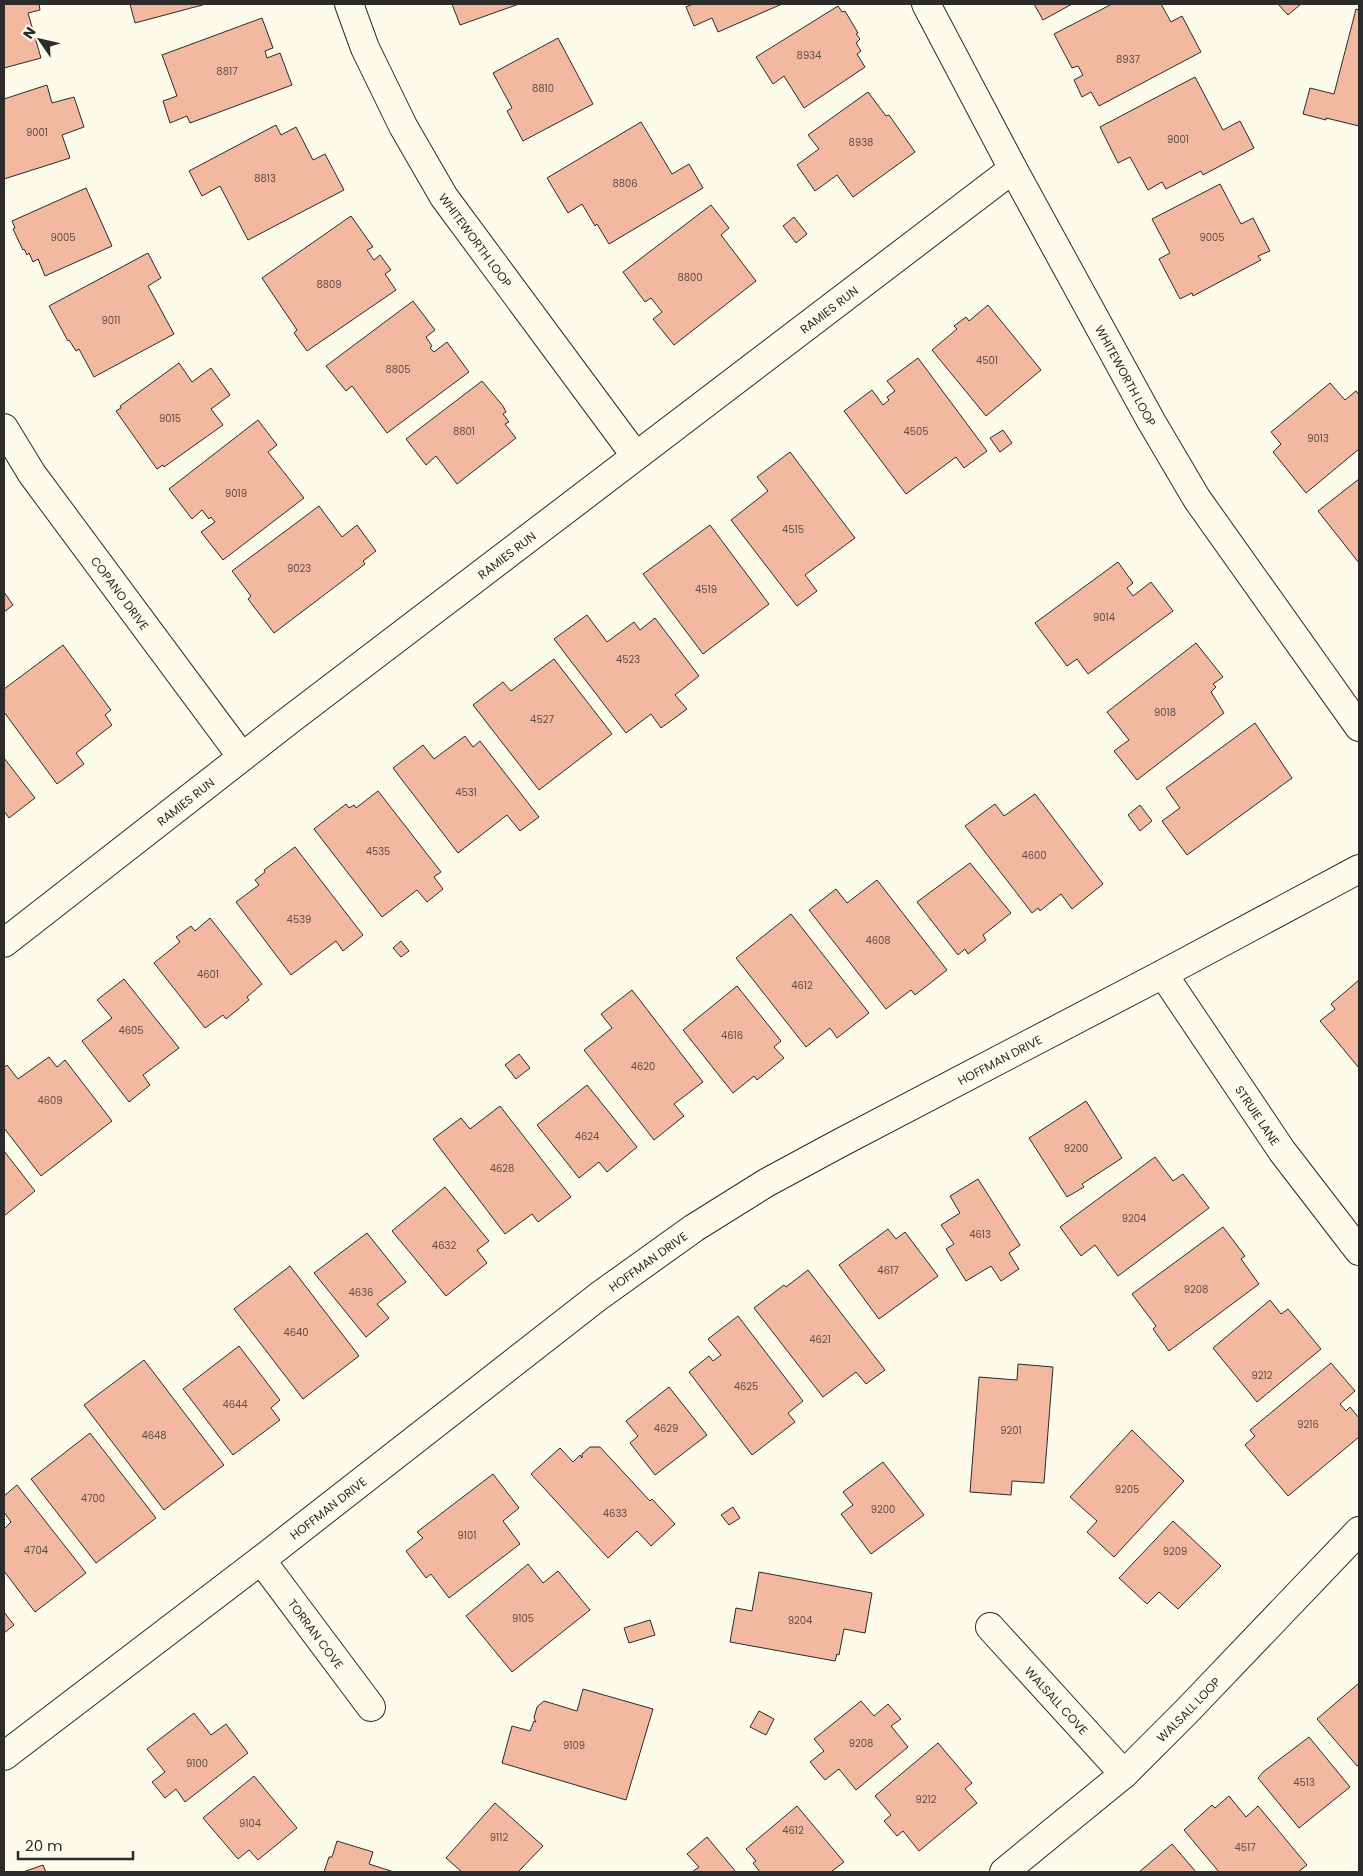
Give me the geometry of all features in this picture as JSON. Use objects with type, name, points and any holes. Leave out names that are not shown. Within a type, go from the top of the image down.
[{"type":"street","name":"WHITEWORTH LOOP","points":[[349,4],[366,48],[403,126],[444,197],[635,455]]},
{"type":"street","name":"WHITEWORTH LOOP","points":[[926,4],[1013,169],[1151,421],[1197,499],[1359,727]]},
{"type":"street","name":"RAMIES RUN","points":[[4,943],[242,757],[635,455],[1013,169]]},
{"type":"street","name":"COPANO DRIVE","points":[[4,428],[32,474],[242,757]]},
{"type":"street","name":"HOFFMAN DRIVE","points":[[4,1756],[260,1560],[599,1296],[694,1228],[766,1183],[840,1143],[1359,869]]},
{"type":"street","name":"STRUIE LANE","points":[[1163,974],[1282,1152],[1359,1251]]},
{"type":"street","name":"WALSALL LOOP","points":[[1004,1872],[1124,1774],[1359,1531]]},
{"type":"street","name":"TORRAN COVE","points":[[260,1560],[371,1707]]},
{"type":"street","name":"WALSALL COVE","points":[[990,1626],[1124,1774]]},
{"type":"building","points":[[4,4],[39,4],[40,10],[28,13],[41,58],[4,68]]},
{"type":"building","points":[[130,4],[206,4],[135,23]]},
{"type":"building","points":[[452,4],[519,4],[460,25]]},
{"type":"building","points":[[693,4],[782,4],[718,32],[712,18],[694,26],[686,7]]},
{"type":"building","points":[[1034,4],[1072,4],[1043,20]]},
{"type":"building","points":[[1112,4],[1161,4],[1171,22],[1182,16],[1201,52],[1099,106],[1091,92],[1082,97],[1074,80],[1083,75],[1078,66],[1072,68],[1054,34]]},
{"type":"building","points":[[1278,4],[1301,4],[1288,15]]},
{"type":"building","points":[[838,6],[842,12],[845,11],[858,33],[856,34],[860,39],[856,43],[861,51],[857,54],[865,67],[804,108],[784,76],[773,84],[756,57]]},
{"type":"building","points":[[1356,9],[1359,10],[1359,126],[1303,114],[1310,88],[1334,94]]},
{"type":"building","points":[[262,18],[273,48],[265,51],[267,58],[280,53],[292,85],[190,123],[187,116],[170,123],[163,101],[177,96],[162,55]]},
{"type":"building","points":[[558,38],[593,104],[523,141],[507,111],[512,108],[493,73]]},
{"type":"building","points":[[1195,77],[1223,130],[1240,121],[1254,148],[1203,175],[1201,171],[1166,189],[1162,182],[1148,190],[1130,157],[1118,163],[1100,127]]},
{"type":"building","points":[[47,85],[52,103],[74,97],[84,127],[62,135],[70,158],[4,179],[4,99]]},
{"type":"building","points":[[868,92],[886,116],[889,115],[915,152],[853,197],[837,175],[815,191],[797,165],[819,149],[808,135]]},
{"type":"building","points":[[641,122],[672,174],[689,164],[703,188],[609,244],[597,224],[595,226],[582,204],[568,213],[547,178]]},
{"type":"building","points":[[276,125],[281,135],[296,127],[313,160],[325,154],[344,190],[248,240],[220,186],[202,196],[189,171]]},
{"type":"building","points":[[1220,184],[1241,224],[1253,218],[1270,251],[1258,256],[1261,260],[1193,296],[1192,293],[1180,299],[1159,259],[1170,253],[1152,219]]},
{"type":"building","points":[[86,188],[112,246],[45,276],[38,259],[33,262],[29,253],[27,255],[23,250],[13,229],[15,228],[12,221]]},
{"type":"building","points":[[711,205],[729,228],[721,235],[756,281],[674,345],[653,319],[662,312],[651,298],[645,302],[623,272]]},
{"type":"building","points":[[351,216],[373,247],[367,250],[374,260],[380,255],[391,270],[385,274],[396,290],[307,351],[294,333],[297,330],[262,278]]},
{"type":"building","points":[[794,217],[807,234],[796,243],[783,226]]},
{"type":"building","points":[[148,253],[161,278],[148,286],[174,334],[94,377],[79,349],[76,351],[68,341],[49,306]]},
{"type":"building","points":[[413,301],[435,330],[426,337],[432,346],[430,348],[434,352],[447,342],[469,372],[387,433],[352,386],[346,391],[326,366]]},
{"type":"building","points":[[988,305],[1041,370],[986,416],[932,350],[957,329],[954,326],[966,317],[969,321]]},
{"type":"building","points":[[918,358],[987,451],[964,468],[956,457],[906,494],[844,411],[872,390],[883,405],[889,400],[887,397],[895,391],[887,381]]},
{"type":"building","points":[[179,363],[192,382],[211,368],[230,395],[211,409],[223,425],[164,467],[163,465],[157,469],[116,411],[121,408],[120,406]]},
{"type":"building","points":[[482,381],[503,406],[506,412],[503,414],[509,422],[505,424],[516,438],[457,484],[436,456],[426,465],[406,439]]},
{"type":"building","points":[[1330,383],[1345,400],[1356,391],[1359,395],[1359,449],[1306,493],[1273,452],[1281,444],[1271,432]]},
{"type":"building","points":[[258,420],[277,445],[268,452],[304,498],[223,560],[201,532],[215,522],[211,517],[209,519],[202,510],[192,519],[169,489]]},
{"type":"building","points":[[1003,430],[1012,443],[1000,452],[990,438]]},
{"type":"building","points":[[790,452],[855,538],[805,575],[817,591],[797,606],[731,520],[768,491],[757,477]]},
{"type":"building","points":[[1359,479],[1359,563],[1318,511]]},
{"type":"building","points":[[319,506],[342,537],[357,525],[376,551],[363,561],[365,564],[274,633],[248,599],[251,596],[232,571]]},
{"type":"building","points":[[710,525],[769,604],[703,654],[643,574]]},
{"type":"building","points":[[1118,562],[1133,583],[1127,588],[1133,596],[1151,582],[1173,611],[1088,674],[1077,659],[1067,666],[1035,623]]},
{"type":"building","points":[[4,592],[13,605],[4,612]]},
{"type":"building","points":[[587,615],[607,642],[634,622],[640,630],[655,618],[699,676],[675,695],[687,709],[661,728],[651,714],[626,733],[554,639]]},
{"type":"building","points":[[1196,643],[1223,677],[1213,684],[1216,687],[1211,692],[1224,713],[1137,780],[1114,751],[1129,740],[1107,712]]},
{"type":"building","points":[[63,645],[111,710],[105,715],[112,725],[76,753],[84,764],[57,784],[4,712],[4,689]]},
{"type":"building","points":[[554,659],[612,734],[539,790],[473,705],[503,682],[511,691]]},
{"type":"building","points":[[1255,723],[1292,778],[1187,855],[1162,821],[1180,808],[1166,788]]},
{"type":"building","points":[[465,736],[473,747],[480,741],[539,817],[520,831],[507,815],[458,853],[393,768],[423,745],[434,759]]},
{"type":"building","points":[[4,758],[35,798],[9,818],[4,811]]},
{"type":"building","points":[[378,791],[441,872],[434,877],[443,889],[427,902],[417,890],[382,917],[314,829],[346,804],[349,808],[354,805],[356,808]]},
{"type":"building","points":[[1035,794],[1103,884],[1072,909],[1061,894],[1040,911],[1038,908],[1032,913],[965,826],[995,804],[1004,816]]},
{"type":"building","points":[[1140,805],[1152,821],[1140,831],[1128,815]]},
{"type":"building","points":[[295,847],[363,935],[343,951],[336,941],[291,975],[236,902],[259,885],[255,880],[265,872],[264,870]]},
{"type":"building","points":[[970,863],[1011,913],[983,935],[986,940],[968,954],[965,949],[958,955],[917,902]]},
{"type":"building","points":[[877,880],[947,970],[915,995],[911,990],[886,1009],[809,910],[836,889],[847,903]]},
{"type":"building","points":[[791,914],[869,1013],[837,1038],[830,1028],[806,1047],[736,958]]},
{"type":"building","points":[[210,918],[262,984],[247,997],[249,1000],[226,1019],[223,1015],[205,1028],[154,963],[180,942],[176,937],[191,926],[195,931]]},
{"type":"building","points":[[401,941],[409,951],[401,957],[393,948]]},
{"type":"building","points":[[124,979],[179,1048],[143,1075],[150,1085],[129,1102],[82,1041],[112,1018],[97,1000]]},
{"type":"building","points":[[1359,980],[1359,1068],[1320,1021],[1335,1009],[1331,1004]]},
{"type":"building","points":[[737,986],[781,1041],[774,1047],[784,1058],[757,1080],[754,1076],[733,1093],[683,1030]]},
{"type":"building","points":[[632,990],[703,1082],[674,1104],[684,1116],[654,1140],[584,1050],[612,1028],[601,1014]]},
{"type":"building","points":[[519,1054],[530,1068],[516,1079],[505,1065]]},
{"type":"building","points":[[49,1057],[57,1067],[65,1060],[112,1121],[41,1176],[4,1128],[4,1068],[7,1065],[18,1079]]},
{"type":"building","points":[[587,1085],[637,1147],[607,1172],[599,1162],[579,1178],[537,1125]]},
{"type":"building","points":[[1086,1101],[1122,1158],[1082,1184],[1084,1187],[1067,1197],[1029,1138]]},
{"type":"building","points":[[500,1106],[571,1197],[538,1222],[532,1214],[505,1234],[433,1139],[461,1118],[470,1129]]},
{"type":"building","points":[[4,1151],[35,1191],[4,1216]]},
{"type":"building","points":[[1155,1157],[1173,1181],[1183,1174],[1209,1208],[1118,1276],[1095,1245],[1081,1256],[1060,1227]]},
{"type":"building","points":[[978,1179],[1020,1245],[1009,1253],[1019,1269],[1001,1281],[991,1266],[966,1281],[946,1249],[954,1244],[941,1225],[960,1213],[950,1196]]},
{"type":"building","points":[[445,1187],[489,1241],[477,1250],[487,1263],[446,1296],[392,1231]]},
{"type":"building","points":[[1223,1227],[1245,1256],[1241,1259],[1259,1284],[1169,1351],[1153,1329],[1156,1326],[1132,1294]]},
{"type":"building","points":[[888,1229],[896,1239],[905,1232],[938,1276],[879,1319],[839,1265]]},
{"type":"building","points":[[367,1233],[406,1282],[377,1304],[389,1318],[366,1337],[314,1273]]},
{"type":"building","points":[[290,1266],[359,1356],[303,1399],[234,1309]]},
{"type":"building","points":[[808,1270],[885,1370],[866,1384],[856,1372],[823,1397],[754,1308],[784,1285],[786,1287]]},
{"type":"building","points":[[1270,1300],[1281,1314],[1288,1309],[1321,1349],[1257,1402],[1213,1348]]},
{"type":"building","points":[[738,1316],[803,1401],[788,1413],[795,1422],[752,1455],[689,1372],[709,1356],[713,1361],[721,1355],[708,1339]]},
{"type":"building","points":[[239,1346],[280,1400],[271,1408],[280,1420],[233,1455],[183,1389]]},
{"type":"building","points":[[144,1360],[224,1465],[164,1510],[84,1405]]},
{"type":"building","points":[[1331,1363],[1355,1391],[1340,1404],[1346,1411],[1350,1407],[1359,1418],[1359,1437],[1288,1496],[1245,1445],[1255,1436],[1250,1430]]},
{"type":"building","points":[[1018,1364],[1053,1367],[1044,1483],[1012,1481],[1011,1495],[970,1492],[979,1377],[1017,1380]]},
{"type":"building","points":[[669,1387],[707,1435],[655,1475],[630,1443],[638,1436],[626,1421]]},
{"type":"building","points":[[1132,1430],[1184,1481],[1114,1557],[1087,1532],[1097,1521],[1070,1497]]},
{"type":"building","points":[[90,1433],[156,1518],[96,1563],[31,1479]]},
{"type":"building","points":[[590,1447],[600,1447],[650,1501],[652,1499],[675,1524],[651,1546],[637,1531],[608,1558],[531,1474],[560,1448],[573,1462],[580,1455],[582,1458],[582,1454]]},
{"type":"building","points":[[883,1462],[924,1515],[871,1554],[841,1514],[853,1505],[843,1492]]},
{"type":"building","points":[[493,1474],[519,1508],[503,1521],[520,1544],[449,1598],[431,1574],[426,1578],[406,1551],[423,1538],[417,1532]]},
{"type":"building","points":[[17,1485],[86,1573],[35,1612],[4,1571],[4,1529],[11,1522],[4,1512],[4,1496]]},
{"type":"building","points":[[733,1507],[740,1518],[729,1525],[721,1515]]},
{"type":"building","points":[[1173,1521],[1221,1566],[1178,1609],[1159,1592],[1147,1604],[1119,1578]]},
{"type":"building","points":[[528,1564],[543,1583],[558,1571],[590,1610],[512,1672],[466,1616]]},
{"type":"building","points":[[759,1572],[872,1593],[865,1633],[844,1629],[839,1655],[837,1654],[835,1661],[730,1642],[736,1608],[752,1611]]},
{"type":"building","points":[[4,1612],[14,1625],[4,1633]]},
{"type":"building","points":[[650,1620],[655,1635],[629,1643],[624,1628]]},
{"type":"building","points":[[1359,1683],[1359,1764],[1357,1766],[1317,1719]]},
{"type":"building","points":[[583,1689],[653,1709],[626,1800],[502,1763],[512,1726],[530,1731],[534,1721],[536,1722],[534,1718],[537,1707],[544,1701],[577,1711]]},
{"type":"building","points":[[861,1701],[874,1716],[888,1704],[901,1719],[891,1726],[908,1747],[856,1790],[839,1769],[825,1780],[810,1762],[824,1751],[814,1739]]},
{"type":"building","points":[[759,1711],[774,1719],[766,1735],[750,1727]]},
{"type":"building","points":[[194,1713],[211,1735],[226,1724],[248,1753],[185,1802],[176,1789],[165,1798],[152,1782],[165,1772],[147,1749]]},
{"type":"building","points":[[1309,1737],[1350,1787],[1299,1828],[1258,1778],[1263,1772]]},
{"type":"building","points":[[938,1743],[972,1783],[965,1789],[977,1803],[919,1851],[903,1831],[897,1836],[884,1821],[891,1815],[875,1796]]},
{"type":"building","points":[[254,1776],[297,1828],[258,1860],[249,1850],[238,1859],[203,1818]]},
{"type":"building","points":[[1229,1796],[1246,1817],[1258,1806],[1307,1865],[1298,1872],[1219,1872],[1184,1830],[1212,1805],[1215,1808]]},
{"type":"building","points":[[495,1803],[543,1846],[518,1872],[462,1872],[446,1858]]},
{"type":"building","points":[[797,1806],[844,1862],[831,1872],[760,1872],[753,1863],[756,1861],[746,1849]]},
{"type":"building","points":[[707,1837],[736,1872],[692,1872],[699,1867],[687,1854]]},
{"type":"building","points":[[337,1841],[373,1852],[369,1864],[394,1872],[324,1872],[329,1857],[332,1857]]},
{"type":"building","points":[[1172,1844],[1196,1872],[1139,1872],[1145,1867]]},
{"type":"building","points":[[43,1865],[46,1872],[23,1872]]}]
